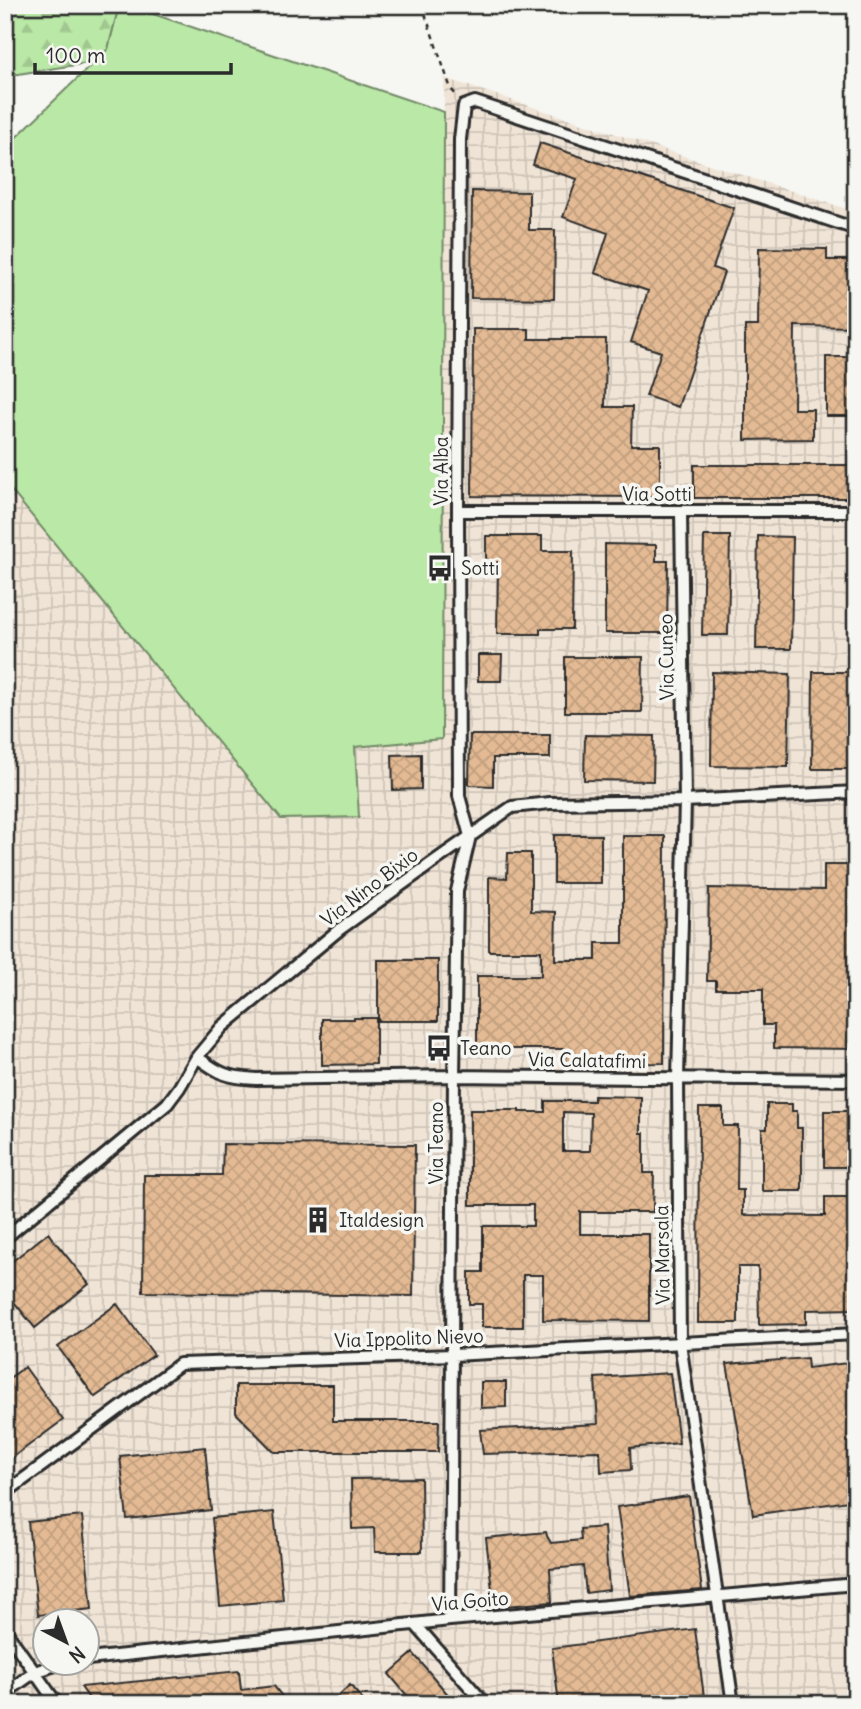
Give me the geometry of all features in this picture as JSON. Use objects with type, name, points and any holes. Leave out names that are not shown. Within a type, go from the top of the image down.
[{"type":"street","points":[[464,106],[475,102],[856,229]]},
{"type":"street","name":"Via Alba","points":[[464,106],[460,139],[459,796],[470,836]]},
{"type":"street","name":"Via Sotti","points":[[458,511],[856,511]]},
{"type":"street","name":"Via Cuneo","points":[[681,511],[685,801]]},
{"type":"street","name":"Via Nino Bixio","points":[[5,1238],[167,1104],[197,1057],[222,1027],[340,929],[512,807],[550,803],[685,801],[856,792]]},
{"type":"street","name":"Via Marsala","points":[[685,801],[678,1079],[680,1343],[733,1704]]},
{"type":"street","name":"Via Teano","points":[[450,1620],[457,891],[470,836]]},
{"type":"street","name":"Via Calatafimi","points":[[197,1057],[218,1073],[256,1079],[454,1076],[856,1080]]},
{"type":"street","name":"Via Ippolito Nievo","points":[[5,1493],[180,1364],[453,1355],[856,1334]]},
{"type":"street","name":"Via Goito","points":[[102,1658],[450,1620],[856,1584]]},
{"type":"street","points":[[415,1624],[485,1704]]},
{"type":"street","points":[[5,1630],[32,1668]]},
{"type":"street","points":[[5,1693],[32,1674]]},
{"type":"street","points":[[39,1678],[57,1704]]},
{"type":"path","points":[[422,5],[451,89],[464,106]]},
{"type":"shaded area","points":[[444,78],[856,212],[856,1704],[5,1704],[5,483],[281,819],[359,816],[355,747],[442,738]]},
{"type":"green space","points":[[5,5],[119,5],[108,49],[94,62],[5,76]]},
{"type":"green space","points":[[119,5],[145,5],[147,12],[444,112],[442,739],[355,747],[359,817],[281,819],[5,483],[5,148],[108,49]]},
{"type":"building","points":[[540,143],[734,208],[713,268],[724,272],[678,407],[646,396],[661,352],[631,342],[648,291],[595,273],[608,233],[563,217],[577,179],[533,165]]},
{"type":"building","points":[[472,191],[529,192],[529,230],[555,230],[554,299],[471,298]]},
{"type":"building","points":[[759,248],[827,249],[827,260],[856,260],[856,327],[795,326],[794,409],[813,409],[813,439],[745,440],[745,326],[758,326]]},
{"type":"building","points":[[473,329],[529,329],[529,339],[606,339],[605,407],[632,407],[631,445],[660,445],[660,497],[472,496]]},
{"type":"building","points":[[826,357],[856,357],[856,416],[826,416]]},
{"type":"building","points":[[694,465],[856,465],[856,498],[694,498]]},
{"type":"building","points":[[486,536],[542,536],[542,551],[573,551],[572,629],[540,629],[540,634],[497,634],[498,565],[486,565]]},
{"type":"building","points":[[704,536],[730,536],[728,635],[702,635]]},
{"type":"building","points":[[758,536],[793,537],[791,649],[756,649]]},
{"type":"building","points":[[605,544],[656,545],[656,561],[668,561],[667,633],[605,633]]},
{"type":"building","points":[[478,655],[502,655],[501,681],[478,681]]},
{"type":"building","points":[[565,657],[643,657],[642,712],[565,712]]},
{"type":"building","points":[[712,672],[790,674],[788,767],[711,766]]},
{"type":"building","points":[[813,672],[856,672],[856,769],[812,769]]},
{"type":"building","points":[[470,735],[550,735],[550,758],[493,758],[493,786],[469,785]]},
{"type":"building","points":[[585,735],[654,736],[653,781],[584,780]]},
{"type":"building","points":[[421,754],[421,789],[393,790],[392,755]]},
{"type":"building","points":[[554,835],[601,835],[601,883],[554,883]]},
{"type":"building","points":[[623,836],[665,836],[664,1063],[565,1064],[565,1049],[477,1049],[477,976],[541,976],[541,951],[489,951],[489,877],[507,878],[508,853],[531,853],[531,911],[556,912],[555,960],[596,960],[596,943],[623,943]]},
{"type":"building","points":[[824,865],[856,865],[856,1049],[774,1048],[774,1025],[763,1025],[763,989],[716,989],[716,981],[707,981],[709,888],[824,890]]},
{"type":"building","points":[[378,960],[438,960],[438,1021],[378,1021]]},
{"type":"building","points":[[376,1018],[376,1064],[322,1065],[322,1019]]},
{"type":"building","points":[[594,1096],[641,1097],[644,1173],[654,1173],[653,1212],[580,1212],[580,1234],[649,1234],[649,1321],[543,1320],[543,1275],[523,1275],[523,1327],[482,1327],[482,1304],[469,1304],[469,1272],[483,1272],[483,1226],[533,1226],[533,1205],[470,1205],[470,1110],[545,1112],[545,1101],[594,1101]],"holes":[[[563,1112],[591,1113],[590,1151],[563,1151]]]},
{"type":"building","points":[[767,1104],[792,1104],[792,1111],[797,1111],[797,1128],[802,1128],[802,1191],[762,1191],[762,1129],[767,1129]]},
{"type":"building","points":[[699,1108],[723,1108],[723,1126],[738,1126],[737,1190],[743,1190],[743,1215],[825,1216],[825,1197],[856,1197],[856,1309],[806,1310],[806,1324],[759,1325],[758,1267],[738,1267],[738,1323],[698,1323]]},
{"type":"building","points":[[824,1111],[856,1111],[856,1167],[824,1167]]},
{"type":"building","name":"Italdesign","points":[[223,1144],[415,1145],[413,1296],[143,1292],[144,1175],[222,1175]]},
{"type":"building","points":[[48,1233],[89,1284],[35,1328],[5,1291],[5,1267]]},
{"type":"building","points":[[117,1304],[154,1355],[95,1397],[58,1347]]},
{"type":"building","points":[[807,1358],[808,1368],[856,1362],[856,1500],[753,1515],[727,1364]]},
{"type":"building","points":[[25,1367],[63,1420],[5,1463],[5,1381]]},
{"type":"building","points":[[670,1373],[679,1443],[630,1448],[631,1470],[601,1472],[600,1451],[483,1454],[480,1430],[598,1424],[595,1378]]},
{"type":"building","points":[[481,1382],[506,1382],[506,1407],[481,1408]]},
{"type":"building","points":[[236,1385],[333,1385],[333,1421],[439,1421],[438,1452],[274,1452],[236,1413]]},
{"type":"building","points":[[205,1447],[211,1510],[127,1519],[120,1456]]},
{"type":"building","points":[[421,1478],[422,1552],[375,1552],[374,1528],[352,1529],[351,1479]]},
{"type":"building","points":[[689,1496],[702,1590],[630,1596],[617,1507]]},
{"type":"building","points":[[274,1512],[283,1600],[220,1606],[212,1518]]},
{"type":"building","points":[[82,1516],[92,1608],[37,1608],[28,1522]]},
{"type":"building","points":[[604,1527],[609,1590],[586,1593],[583,1566],[550,1569],[552,1602],[494,1607],[486,1538],[546,1532],[551,1543],[581,1540],[580,1529]]},
{"type":"building","points":[[695,1629],[705,1704],[559,1704],[552,1648]]},
{"type":"building","points":[[413,1653],[456,1704],[414,1704],[389,1674]]},
{"type":"building","points":[[239,1671],[241,1690],[274,1686],[288,1704],[93,1704],[81,1687]]},
{"type":"building","points":[[350,1685],[366,1704],[329,1704]]},
{"type":"place","name":"Sotti","points":[[440,568]]},
{"type":"place","name":"Teano","points":[[439,1048]]},
{"type":"place","name":"Italdesign","points":[[318,1220]]}]
